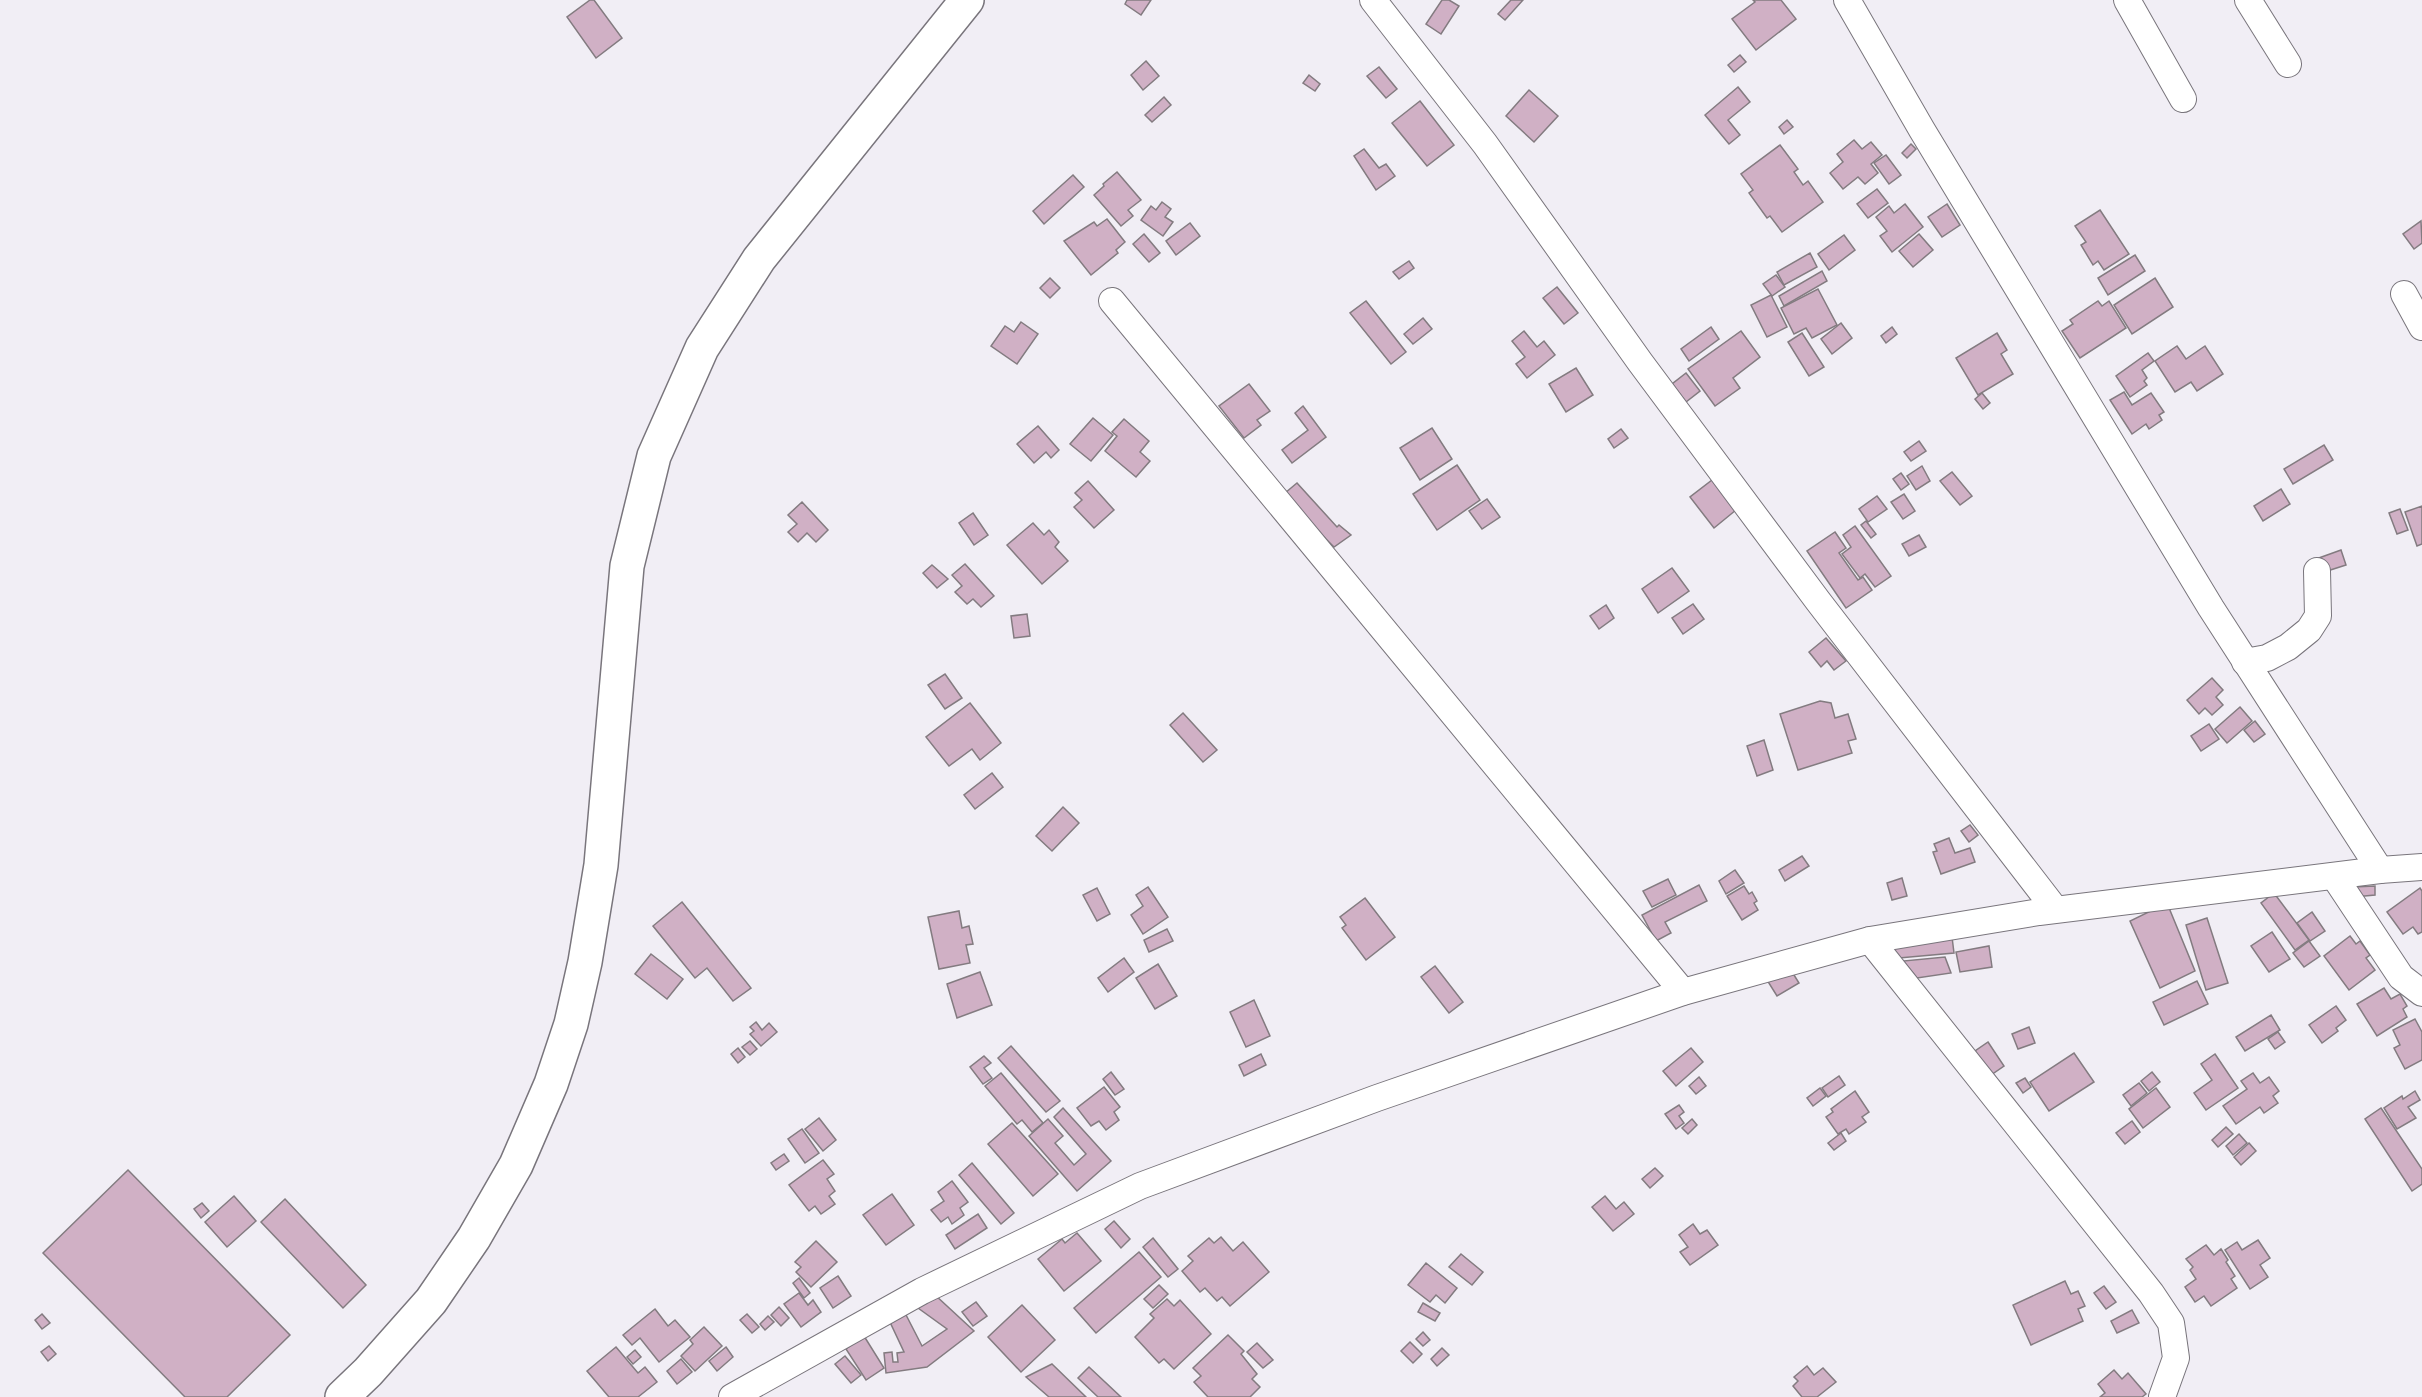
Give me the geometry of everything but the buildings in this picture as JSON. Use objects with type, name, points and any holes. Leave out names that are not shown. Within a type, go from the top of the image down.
[{"type":"main road","points":[[342,1397],[368,1372],[431,1301],[462,1256],[516,1165],[551,1084],[571,1024],[585,962],[601,865],[627,566],[654,456],[702,348],[759,259],[968,0]]},
{"type":"street","points":[[1373,0],[1485,144],[1640,362],[1818,601],[2055,909]]},
{"type":"street","points":[[1847,0],[1922,130],[2245,662],[2380,870]]},
{"type":"street","points":[[2127,0],[2183,99]]},
{"type":"street","points":[[2248,0],[2288,64]]},
{"type":"street","points":[[2404,294],[2422,327]]},
{"type":"street","points":[[1112,301],[1683,992]]},
{"type":"street","points":[[2245,662],[2267,658],[2288,647],[2309,630],[2318,616],[2318,571]]},
{"type":"street","points":[[732,1397],[922,1291],[1140,1186],[1377,1098],[1683,992],[1870,940],[2055,909],[2422,867]]},
{"type":"street","points":[[2334,876],[2401,977],[2422,993]]},
{"type":"street","points":[[1870,940],[2151,1293],[2171,1323],[2176,1358],[2162,1397]]}]
